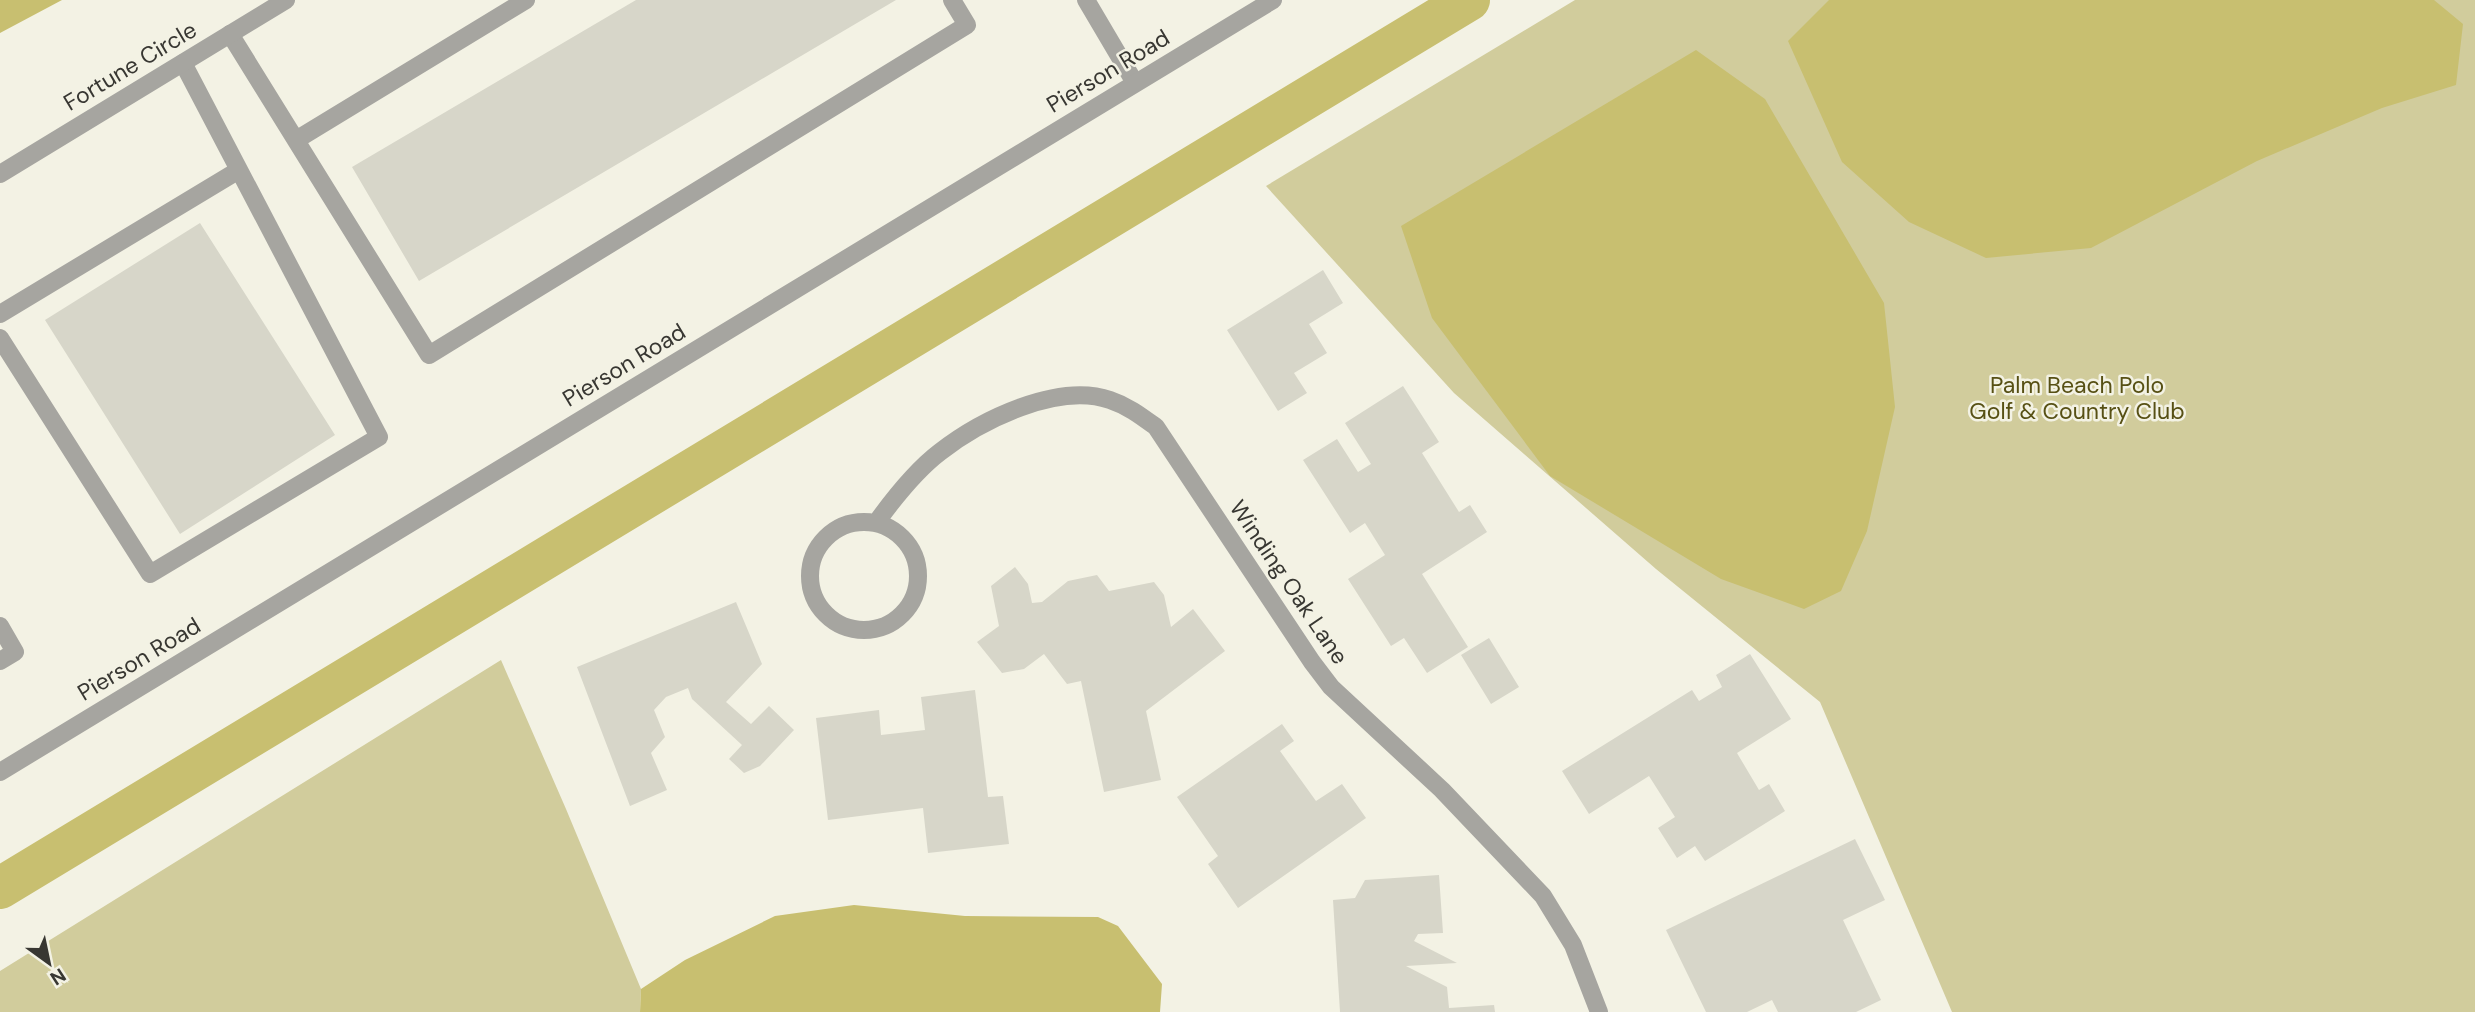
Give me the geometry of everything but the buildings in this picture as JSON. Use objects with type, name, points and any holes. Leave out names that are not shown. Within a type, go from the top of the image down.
[{"type":"street","name":"Fortune Circle","points":[[0,174],[286,0]]},
{"type":"street","points":[[296,140],[526,0]]},
{"type":"street","points":[[230,34],[429,355],[967,25],[951,0]]},
{"type":"street","points":[[1086,0],[1135,83]]},
{"type":"street","name":"Pierson Road","points":[[0,772],[1273,0]]},
{"type":"street","points":[[0,338],[150,574],[379,436],[183,63]]},
{"type":"street","points":[[0,314],[239,170]]},
{"type":"street","name":"Winding Oak Lane","points":[[876,523],[894,497],[939,453],[994,419],[1052,397],[1080,395],[1108,399],[1134,410],[1156,427],[1312,663],[1331,687],[1442,790],[1543,896],[1573,946],[1598,1012]]},
{"type":"street","points":[[857,522],[876,523],[898,532],[912,547],[919,568],[918,589],[908,609],[893,623],[872,631],[851,630],[832,620],[817,605],[810,584],[811,563],[820,543],[836,529],[857,522]]},
{"type":"street","points":[[0,626],[15,652],[0,661]]},
{"type":"green space","name":"Palm Beach Polo Golf & Country Club","points":[[1575,0],[2475,0],[2475,1012],[1952,1012],[1820,702],[1656,569],[1454,393],[1266,186]]},
{"type":"green space","points":[[501,660],[641,989],[640,1012],[0,1012],[0,971]]},
{"type":"shaded area","points":[[0,0],[62,0],[0,33]]},
{"type":"shaded area","points":[[1829,0],[2434,0],[2463,24],[2456,85],[2382,108],[2257,161],[2091,248],[1986,258],[1909,222],[1842,162],[1788,41]]},
{"type":"shaded area","points":[[1696,50],[1765,99],[1884,303],[1895,407],[1867,531],[1841,591],[1804,609],[1721,579],[1550,476],[1432,318],[1401,226]]},
{"type":"shaded area","points":[[854,905],[965,916],[1098,917],[1118,926],[1162,984],[1160,1012],[640,1012],[641,989],[685,960],[775,916]]},
{"type":"waterway","points":[[0,888],[1469,0]]}]
